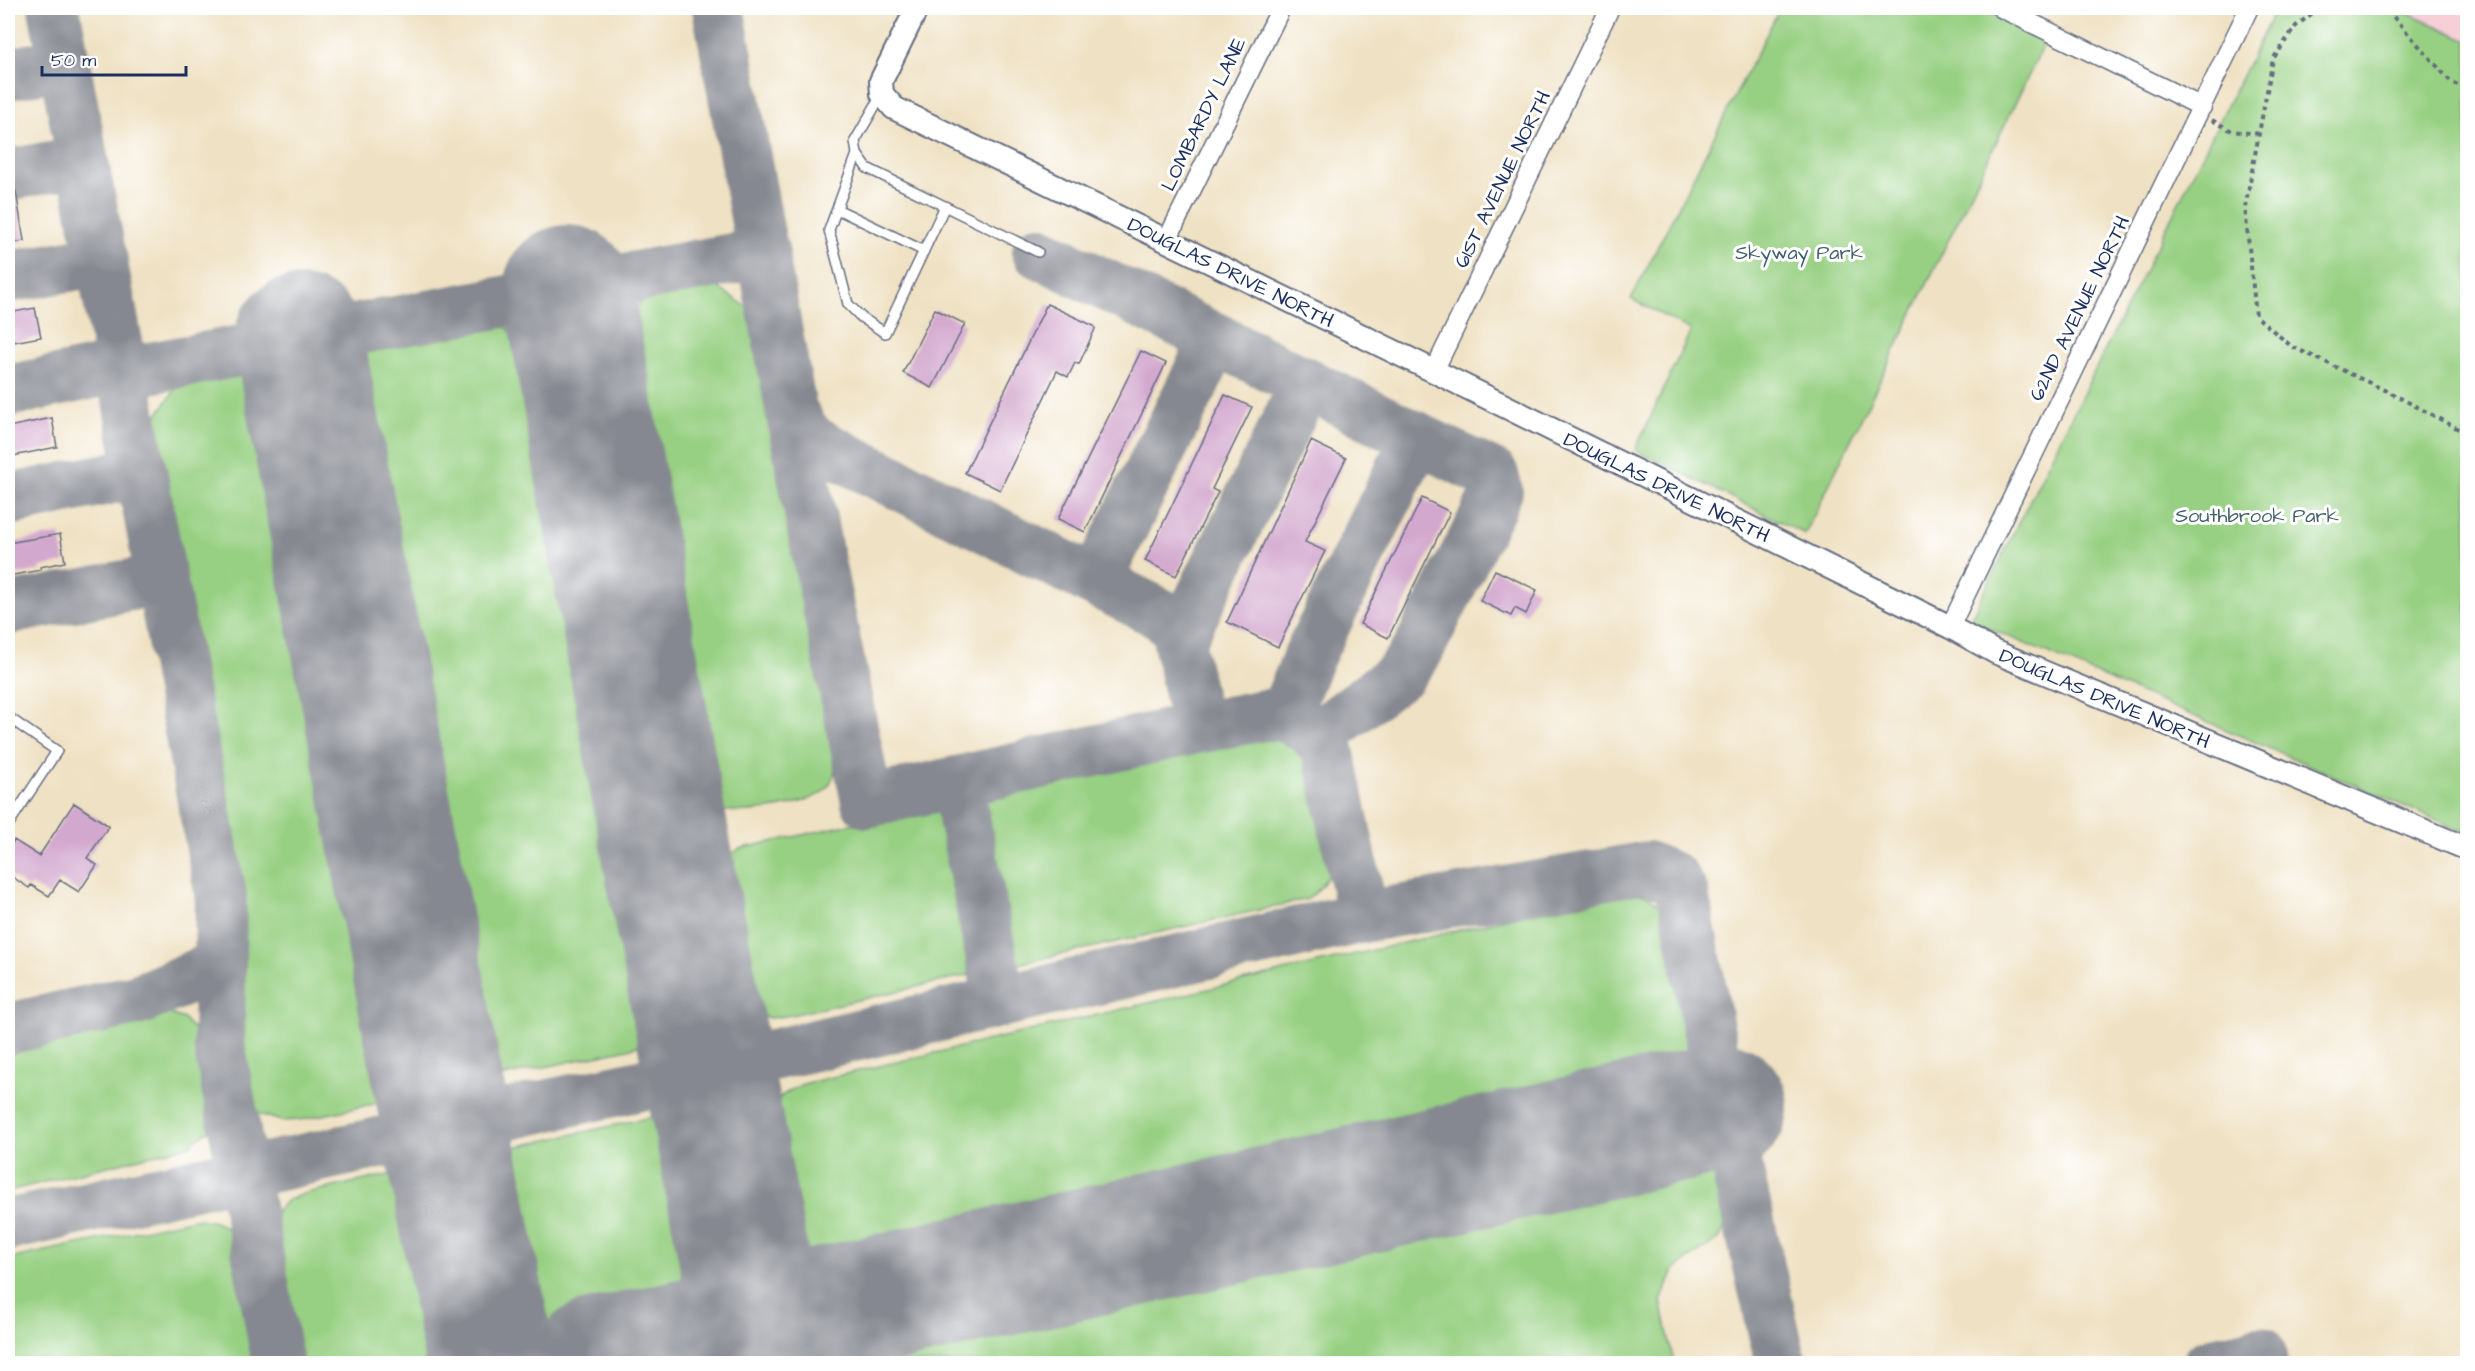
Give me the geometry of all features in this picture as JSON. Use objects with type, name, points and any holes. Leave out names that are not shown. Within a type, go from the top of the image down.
[{"type":"street","points":[[882,94],[882,81],[917,8]]},
{"type":"street","name":"LOMBARDY LANE","points":[[1167,240],[1281,8]]},
{"type":"street","name":"61ST AVENUE NORTH","points":[[1434,371],[1610,8]]},
{"type":"street","points":[[2001,8],[2202,107]]},
{"type":"street","name":"62ND AVENUE NORTH","points":[[1950,627],[2249,8]]},
{"type":"street","name":"DOUGLAS DRIVE NORTH","points":[[882,94],[894,108],[1434,371],[1950,627],[1995,652],[2468,849]]},
{"type":"lane","points":[[882,94],[855,141],[857,154],[867,168],[1038,252]]},
{"type":"lane","points":[[857,154],[829,230],[848,304],[861,317],[885,333],[945,206]]},
{"type":"lane","points":[[837,209],[924,251]]},
{"type":"lane","points":[[8,717],[57,752],[8,825]]},
{"type":"path","points":[[2319,8],[2296,26],[2273,59],[2245,208],[2256,316],[2291,346],[2389,392],[2468,434]]},
{"type":"path","points":[[2369,8],[2389,12],[2452,83],[2468,88]]},
{"type":"path","points":[[2202,107],[2212,119],[2232,131],[2259,134]]},
{"type":"shaded area","points":[[2398,8],[2467,8],[2467,40]]},
{"type":"green space","name":"Skyway Park","points":[[1780,8],[1980,8],[2046,40],[1805,534],[1635,450],[1691,330],[1631,299]]},
{"type":"green space","name":"Southbrook Park","points":[[2276,8],[2398,8],[2467,40],[2467,833],[1970,620]]},
{"type":"green space","points":[[704,278],[754,312],[837,760],[830,783],[816,796],[787,806],[751,811],[720,809],[710,805],[702,795],[695,776],[611,343],[648,292]]},
{"type":"green space","points":[[495,320],[542,353],[546,365],[670,1003],[659,1031],[644,1044],[628,1049],[300,1120],[281,1121],[259,1114],[245,1095],[236,1029],[238,897],[146,430],[185,376]]},
{"type":"green space","points":[[1269,730],[1291,738],[1309,753],[1323,812],[1329,845],[1330,869],[1327,878],[1308,899],[791,1015],[771,1018],[758,1015],[747,1007],[731,969],[716,886],[717,874],[722,864],[739,849]]},
{"type":"green space","points":[[1630,893],[1646,895],[1659,905],[1671,924],[1692,1045],[1683,1067],[1674,1077],[837,1273],[819,1273],[805,1269],[789,1253],[785,1244],[768,1158],[766,1125],[768,1114],[778,1099],[803,1084],[1591,899]]},
{"type":"green space","points":[[157,1009],[184,1019],[201,1037],[215,1099],[209,1130],[188,1146],[8,1191],[8,1045]]},
{"type":"green space","points":[[661,1115],[682,1125],[697,1143],[719,1261],[719,1278],[712,1294],[695,1305],[646,1318],[429,1363],[299,1363],[296,1359],[270,1231],[278,1209],[288,1200],[306,1193]]},
{"type":"green space","points":[[1687,1153],[1719,1166],[1730,1217],[1719,1239],[1674,1270],[1661,1301],[1674,1363],[832,1363],[848,1351],[872,1341]]},
{"type":"green space","points":[[194,1219],[224,1226],[239,1243],[249,1275],[262,1363],[8,1363],[8,1259]]},
{"type":"building","points":[[8,191],[16,191],[24,241],[8,244]]},
{"type":"building","points":[[1047,304],[1094,326],[1095,329],[1079,364],[1075,363],[1068,377],[1057,371],[1000,490],[965,473]]},
{"type":"building","points":[[35,308],[41,337],[8,343],[8,313]]},
{"type":"building","points":[[935,309],[965,324],[932,388],[903,373]]},
{"type":"building","points":[[1141,351],[1166,363],[1085,532],[1058,519]]},
{"type":"building","points":[[1225,395],[1252,407],[1212,489],[1218,492],[1176,576],[1145,561]]},
{"type":"building","points":[[52,418],[57,447],[8,457],[8,427]]},
{"type":"building","points":[[1311,441],[1346,458],[1305,542],[1325,551],[1278,647],[1227,622]]},
{"type":"building","points":[[1422,498],[1450,512],[1388,638],[1360,624]]},
{"type":"building","points":[[60,534],[65,562],[40,567],[41,570],[8,576],[8,543]]},
{"type":"building","points":[[1495,570],[1537,590],[1526,614],[1515,608],[1511,616],[1480,601]]},
{"type":"building","points":[[74,803],[109,826],[87,858],[97,865],[79,892],[60,880],[49,896],[31,885],[29,888],[8,874],[8,851],[14,840],[39,856]]},
{"type":"taxiway","points":[[54,8],[221,896],[219,1044],[278,1364]]},
{"type":"taxiway","points":[[718,8],[815,541],[867,802],[1197,728],[1264,715],[1284,716],[1308,727],[1328,750],[1363,917]]},
{"type":"taxiway","points":[[8,74],[64,63]]},
{"type":"taxiway","points":[[8,175],[83,161]]},
{"type":"taxiway","points":[[1038,252],[1493,475],[1497,491],[1417,652],[1398,676],[1318,736]]},
{"type":"taxiway","points":[[123,373],[764,253]]},
{"type":"taxiway","points":[[8,277],[102,260]]},
{"type":"taxiway","points":[[1096,581],[1216,338]]},
{"type":"taxiway","points":[[8,391],[122,367]]},
{"type":"taxiway","points":[[1179,643],[1306,383]]},
{"type":"taxiway","points":[[792,411],[803,431],[814,442],[1165,616],[1177,632],[1197,728]]},
{"type":"taxiway","points":[[1284,716],[1308,658],[1417,437]]},
{"type":"taxiway","points":[[8,500],[141,472]]},
{"type":"taxiway","points":[[8,609],[161,579]]},
{"type":"taxiway","points":[[957,782],[1000,1001]]},
{"type":"taxiway","points":[[8,1225],[708,1070],[1363,917],[1647,867],[1673,878],[1683,894],[1723,1107],[1781,1364]]},
{"type":"taxiway","points":[[8,1029],[140,999],[220,965]]},
{"type":"taxiway","points":[[2208,1364],[2260,1352],[2262,1364]]},
{"type":"runway","points":[[568,290],[666,848],[764,1364]]},
{"type":"runway","points":[[299,341],[491,1364]]},
{"type":"runway","points":[[597,1364],[1723,1107]]}]
